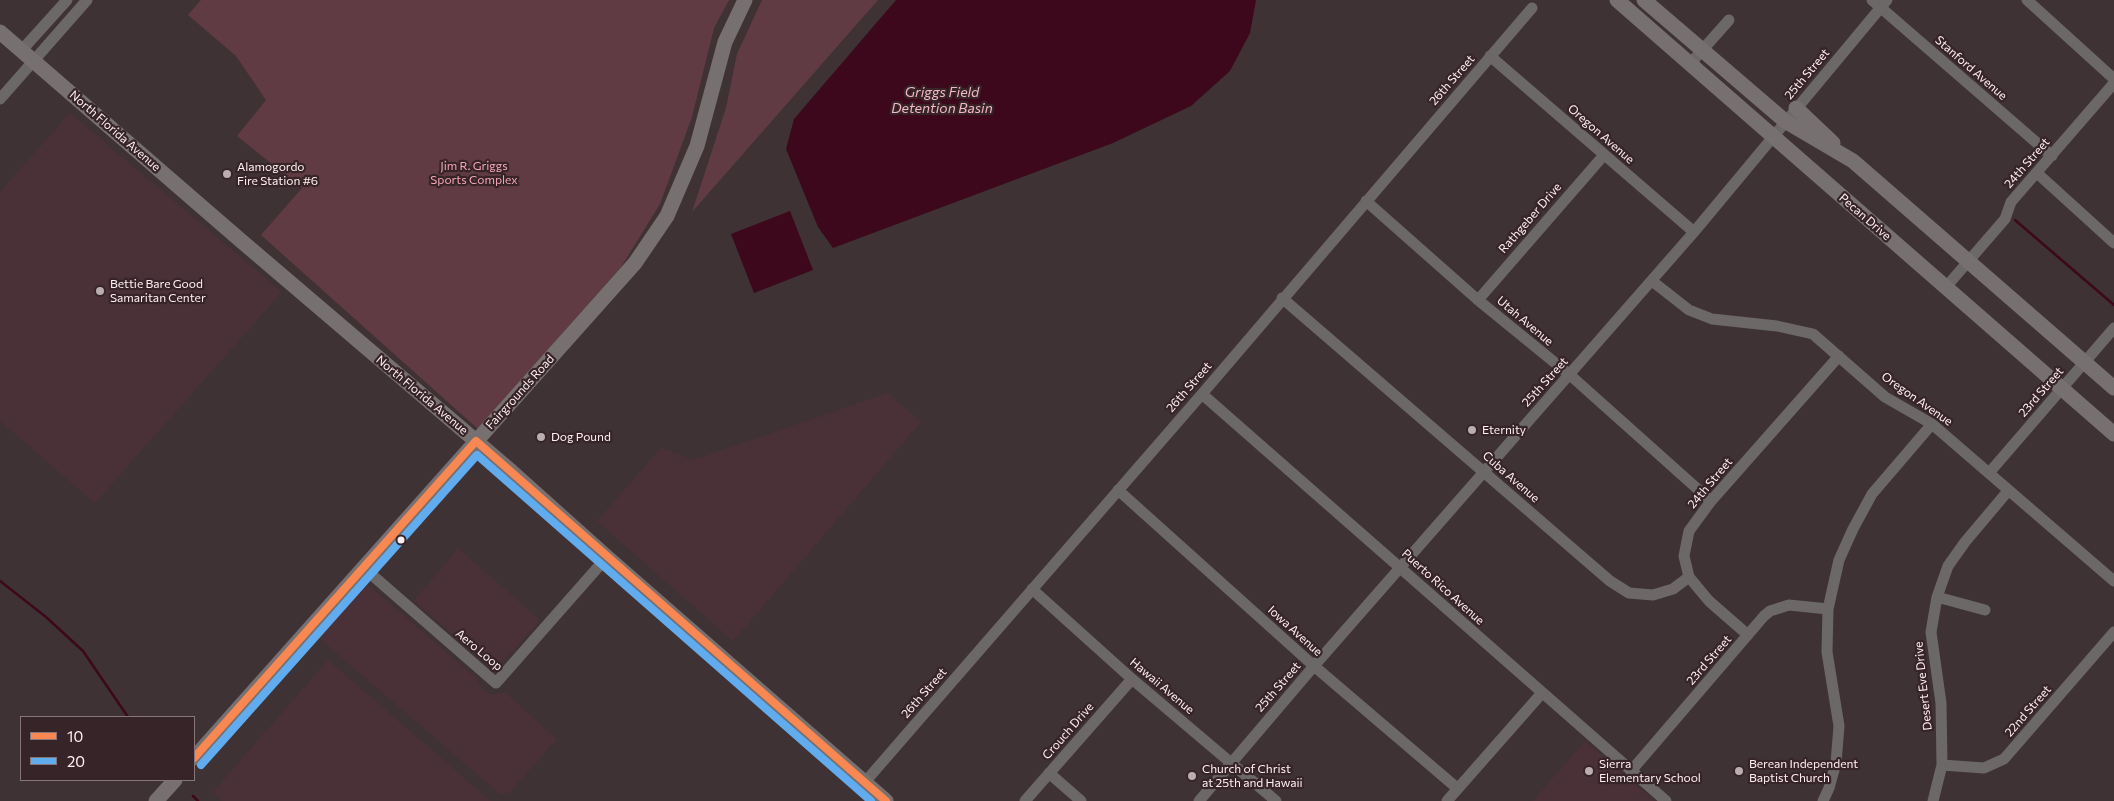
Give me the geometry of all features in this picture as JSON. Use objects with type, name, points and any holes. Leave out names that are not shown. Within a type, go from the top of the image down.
[{"type":"main road","name":"Fairgrounds Road","points":[[195,757],[635,263],[667,216],[696,146],[725,42],[745,0]]},
{"type":"main road","name":"Pecan Drive","points":[[1617,0],[2114,434]]},
{"type":"main road","points":[[1644,0],[1785,121],[1852,161]]},
{"type":"main road","name":"North Florida Avenue","points":[[0,32],[35,60],[239,239],[476,441],[886,801]]},
{"type":"main road","points":[[1796,108],[1852,161],[2114,388]]},
{"type":"main road","points":[[156,801],[174,781]]},
{"type":"street","points":[[22,50],[67,0]]},
{"type":"street","points":[[0,99],[87,0]]},
{"type":"street","points":[[2026,0],[2114,79]]},
{"type":"street","name":"25th Street","points":[[1199,801],[1314,666],[1694,232],[1774,138],[1785,121],[1880,2]]},
{"type":"street","name":"Stanford Avenue","points":[[1880,2],[2052,156]]},
{"type":"street","name":"26th Street","points":[[865,782],[1202,394],[1282,298],[1532,8]]},
{"type":"street","points":[[1690,64],[1729,20]]},
{"type":"street","name":"Oregon Avenue","points":[[1490,56],[1694,232]]},
{"type":"street","name":"24th Street","points":[[1946,287],[2005,219],[2011,202],[2114,83]]},
{"type":"street","name":"Rathgeber Drive","points":[[1478,300],[1604,155]]},
{"type":"street","points":[[2037,174],[2114,243]]},
{"type":"street","name":"Utah Avenue","points":[[1366,201],[1478,300],[1570,375],[1711,501]]},
{"type":"street","name":"Oregon Avenue","points":[[1652,281],[1689,310],[1712,319],[1777,326],[1813,334],[1885,397],[1932,424],[2114,581]]},
{"type":"street","name":"Cuba Avenue","points":[[1282,298],[1610,581],[1629,593],[1653,595],[1673,589],[1689,577]]},
{"type":"street","name":"23rd Street","points":[[1989,473],[2114,328]]},
{"type":"street","name":"24th Street","points":[[1748,635],[1709,602],[1689,577],[1684,556],[1689,531],[1711,501],[1839,356]]},
{"type":"street","name":"Puerto Rico Avenue","points":[[1202,394],[1666,801]]},
{"type":"street","points":[[1823,801],[1836,763],[1839,726],[1827,652],[1828,609],[1839,560],[1872,494],[1932,424]]},
{"type":"street","name":"Iowa Avenue","points":[[1118,490],[1314,666],[1457,788]]},
{"type":"street","name":"Desert Eve Drive","points":[[1933,801],[1942,764],[1941,703],[1931,632],[1937,597],[1948,566],[1965,542],[2008,491]]},
{"type":"street","name":"Aero Loop","points":[[364,568],[496,683],[607,557]]},
{"type":"street","name":"Hawaii Avenue","points":[[1032,589],[1132,679],[1276,801]]},
{"type":"street","points":[[1937,597],[1985,610]]},
{"type":"street","name":"23rd Street","points":[[1631,771],[1770,611],[1789,605],[1828,609]]},
{"type":"street","name":"22nd Street","points":[[1942,764],[1984,768],[2004,759],[2114,632]]},
{"type":"street","name":"Crouch Drive","points":[[1025,801],[1132,679]]},
{"type":"street","points":[[1447,801],[1542,693]]},
{"type":"street","points":[[1049,773],[1081,801]]},
{"type":"shaded area","points":[[70,113],[282,292],[95,503],[0,421],[0,192]]},
{"type":"shaded area","points":[[888,393],[921,422],[733,641],[597,521],[661,448],[693,460]]},
{"type":"shaded area","points":[[458,548],[540,620],[507,658],[500,662],[489,662],[481,658],[414,601]]},
{"type":"shaded area","points":[[366,583],[476,678],[482,689],[490,694],[506,693],[557,739],[509,793],[500,794],[318,637]]},
{"type":"shaded area","points":[[328,660],[491,801],[223,801],[213,792]]},
{"type":"shaded area","name":"Sierra Elementary School","points":[[1585,741],[1654,801],[1533,801]]},
{"type":"green space","name":"Jim R. Griggs Sports Complex","points":[[201,0],[729,0],[714,28],[692,117],[660,204],[621,267],[478,429],[261,235],[302,188],[237,136],[266,100],[236,56],[188,15]]},
{"type":"green space","points":[[762,0],[878,0],[692,212],[726,108],[737,54]]},
{"type":"water","name":"Griggs Field Detention Basin","points":[[896,0],[1256,0],[1250,33],[1230,71],[1191,106],[1113,143],[833,248],[818,227],[786,149],[794,119]]},
{"type":"water","points":[[790,211],[813,270],[754,293],[731,234]]},
{"type":"waterway","points":[[2015,220],[2114,305]]},
{"type":"waterway","points":[[0,581],[46,617],[83,651],[127,716]]},
{"type":"waterway","points":[[193,796],[198,801]]},
{"type":"transit line","name":"10","points":[[195,757],[476,441],[886,801]]},
{"type":"transit line","name":"20","points":[[201,765],[477,455],[871,801]]},
{"type":"place","name":"Alamogordo Fire Station #6","points":[[227,174]]},
{"type":"place","name":"Bettie Bare Good Samaritan Center","points":[[100,291]]},
{"type":"place","name":"Eternity","points":[[1472,430]]},
{"type":"place","name":"Dog Pound","points":[[541,437]]},
{"type":"place","name":"Sierra Elementary School","points":[[1589,771]]},
{"type":"place","name":"Berean Independent Baptist Church","points":[[1739,771]]},
{"type":"place","name":"Church of Christ at 25th and Hawaii","points":[[1192,776]]}]
